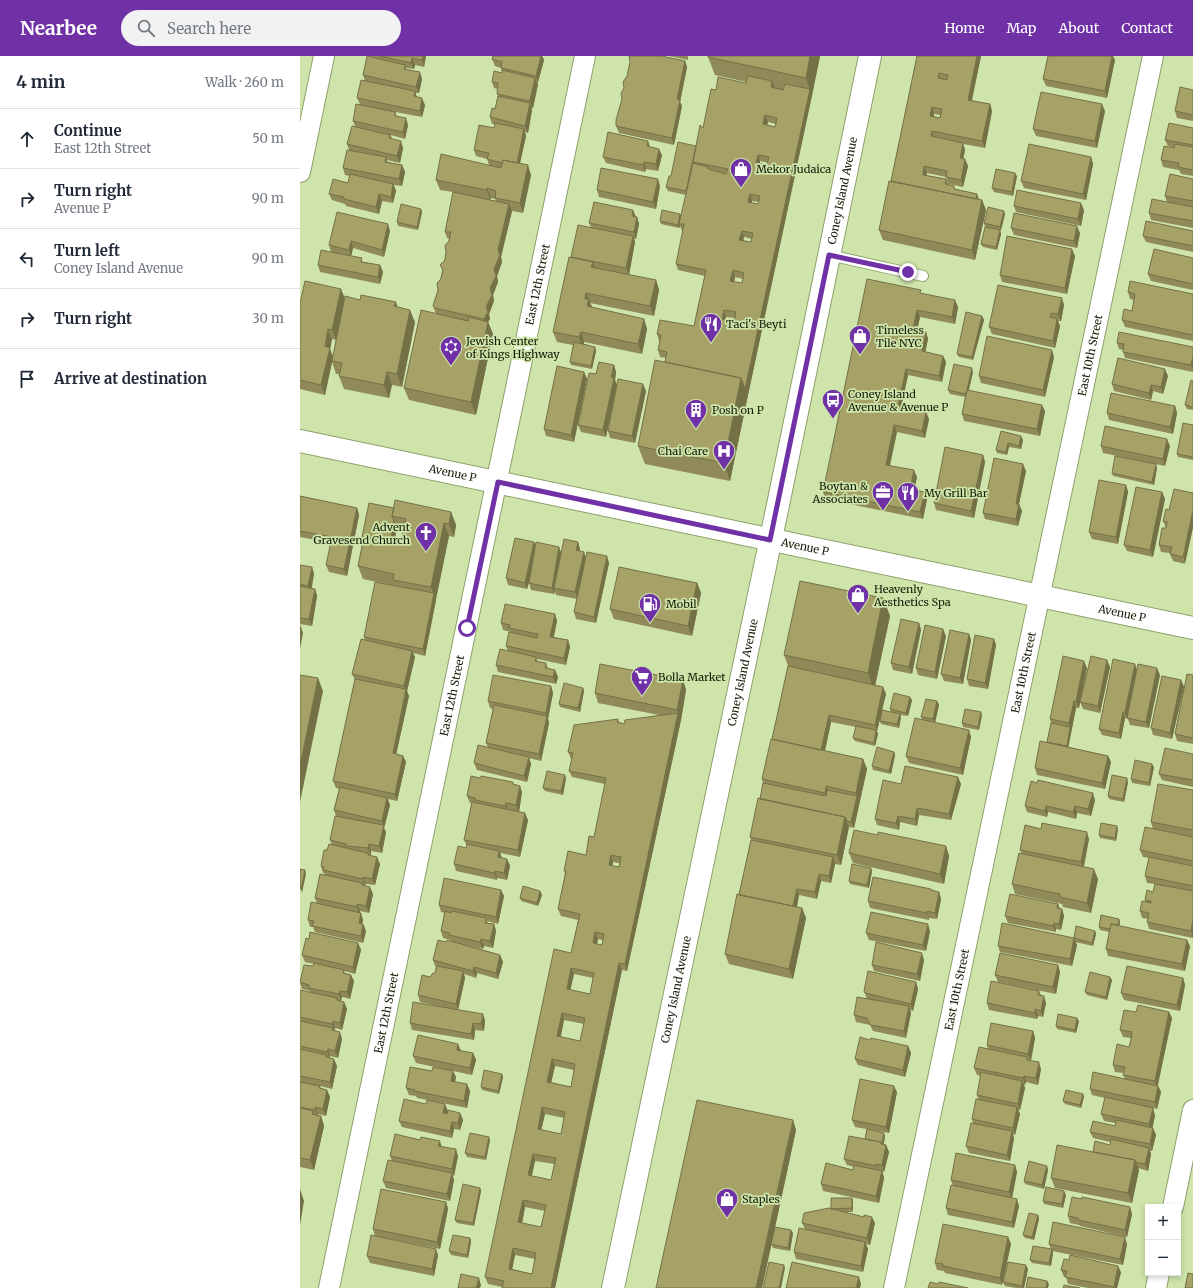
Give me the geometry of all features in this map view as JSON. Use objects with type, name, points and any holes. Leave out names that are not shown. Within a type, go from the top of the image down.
[{"type":"main road","name":"Coney Island Avenue","points":[[613,1288],[870,56]]},
{"type":"main road","name":"Avenue P","points":[[300,441],[1193,628]]},
{"type":"street","points":[[300,172],[324,56]]},
{"type":"street","name":"East 12th Street","points":[[329,1288],[498,482],[585,56]]},
{"type":"street","name":"East 10th Street","points":[[894,1288],[1038,596],[1153,56]]},
{"type":"street","points":[[1174,1204],[1193,1110]]},
{"type":"street","points":[[1156,1288],[1158,1276]]},
{"type":"lane","points":[[829,255],[923,276]]},
{"type":"building","points":[[367,56],[405,65],[404,69],[420,72],[416,87],[363,75]]},
{"type":"building","points":[[380,56],[423,56],[422,60],[412,58],[411,63]]},
{"type":"building","points":[[493,56],[541,56],[536,76],[501,68],[502,62],[492,59]]},
{"type":"building","points":[[629,56],[662,56],[685,61],[677,99],[680,100],[672,138],[616,126],[616,120],[622,99],[621,93],[624,88],[623,82],[627,76],[630,62]]},
{"type":"building","points":[[708,56],[810,56],[806,78]]},
{"type":"building","points":[[917,56],[977,56],[968,100],[990,104],[982,141],[932,131],[931,136],[963,143],[960,158],[965,159],[961,180],[946,177],[947,171],[924,166],[923,175],[946,179],[945,184],[954,186],[954,189],[977,194],[976,199],[891,181]],"holes":[[[939,73],[948,75],[947,80],[938,78]],[[932,107],[942,109],[940,118],[930,116]]]},
{"type":"building","points":[[1048,56],[1112,56],[1105,91],[1043,79]]},
{"type":"building","points":[[502,70],[535,78],[530,101],[497,94],[498,83],[492,82],[494,71],[502,73]]},
{"type":"building","points":[[748,76],[772,81],[771,87],[783,90],[785,84],[810,89],[745,389],[741,378],[665,362],[667,352],[658,350],[661,335],[657,334],[660,320],[694,326],[706,270],[676,264],[684,224],[679,224],[693,163],[726,174],[728,169],[693,162],[700,125],[703,128],[711,89],[716,90],[718,77],[746,83]],"holes":[[[765,115],[777,118],[775,127],[763,124]],[[758,155],[769,157],[767,165],[756,163]],[[750,194],[760,196],[758,204],[748,202]],[[742,231],[753,233],[751,242],[739,240]],[[733,270],[744,273],[742,283],[730,281]],[[724,310],[736,312],[734,322],[722,319]]]},
{"type":"building","points":[[361,80],[415,91],[414,96],[422,98],[420,111],[357,98]]},
{"type":"building","points":[[1180,87],[1193,90],[1193,115],[1175,111]]},
{"type":"building","points":[[1041,92],[1102,104],[1095,141],[1033,129]]},
{"type":"building","points":[[498,96],[530,103],[525,126],[490,117],[492,108],[495,109]]},
{"type":"building","points":[[356,104],[395,112],[395,116],[406,118],[403,132],[353,121]]},
{"type":"building","points":[[495,123],[524,129],[517,163],[503,160],[502,163],[487,159],[489,153],[474,150],[479,125],[494,128]]},
{"type":"building","points":[[1169,123],[1193,128],[1193,145],[1165,140]]},
{"type":"building","points":[[352,126],[390,135],[389,138],[401,141],[397,156],[347,144]]},
{"type":"building","points":[[608,132],[648,141],[647,146],[659,149],[656,164],[644,162],[643,165],[603,157]]},
{"type":"building","points":[[678,142],[696,146],[686,191],[666,187],[669,176],[671,176]]},
{"type":"building","points":[[1029,144],[1091,157],[1083,194],[1021,181]]},
{"type":"building","points":[[1175,144],[1193,147],[1193,170],[1178,167],[1179,163],[1161,160],[1164,146],[1174,148]]},
{"type":"building","points":[[347,150],[386,157],[385,162],[402,165],[399,179],[343,168]]},
{"type":"building","points":[[441,154],[501,168],[503,160],[528,165],[520,203],[495,198],[496,191],[487,188],[487,190],[436,180]]},
{"type":"building","points":[[601,168],[658,179],[653,202],[597,190]]},
{"type":"building","points":[[996,169],[1015,173],[1012,192],[992,188]]},
{"type":"building","points":[[350,174],[393,184],[391,197],[379,194],[376,207],[329,194],[333,179],[348,183]]},
{"type":"building","points":[[1170,174],[1193,179],[1193,201],[1165,196]]},
{"type":"building","points":[[889,181],[982,200],[972,250],[879,230]]},
{"type":"building","points":[[1017,190],[1081,203],[1078,219],[1014,206]]},
{"type":"building","points":[[453,192],[509,204],[498,250],[500,255],[494,269],[496,276],[490,288],[492,295],[486,307],[488,312],[484,319],[435,308],[433,306],[438,290],[437,283],[441,279],[443,270],[440,265],[445,260],[445,245],[449,241],[451,232],[445,232]]},
{"type":"building","points":[[1152,199],[1193,207],[1193,221],[1149,213]]},
{"type":"building","points":[[594,202],[633,210],[632,216],[637,217],[634,232],[589,223]]},
{"type":"building","points":[[401,204],[421,209],[417,227],[397,222]]},
{"type":"building","points":[[988,207],[1004,211],[1000,227],[984,223]]},
{"type":"building","points":[[662,210],[680,214],[678,225],[660,221]]},
{"type":"building","points":[[337,212],[388,224],[382,250],[351,241],[349,250],[329,245]]},
{"type":"building","points":[[1014,213],[1077,226],[1074,241],[1011,228]]},
{"type":"building","points":[[1146,221],[1193,231],[1193,246],[1143,236]]},
{"type":"building","points":[[578,225],[633,236],[626,268],[571,257]]},
{"type":"building","points":[[985,227],[1000,230],[996,247],[981,244]]},
{"type":"building","points":[[1007,236],[1072,249],[1065,288],[1000,275]]},
{"type":"building","points":[[1154,249],[1193,258],[1193,284],[1148,274]]},
{"type":"building","points":[[321,250],[362,258],[361,262],[380,265],[378,277],[318,265]]},
{"type":"building","points":[[569,257],[593,262],[591,267],[656,280],[650,306],[586,293],[585,299],[589,299],[587,306],[644,319],[638,344],[581,332],[579,337],[553,332]]},
{"type":"building","points":[[867,279],[921,290],[920,293],[955,300],[952,317],[917,310],[913,329],[926,332],[922,351],[943,356],[939,376],[906,369],[898,406],[926,412],[922,431],[894,425],[886,465],[914,470],[910,489],[925,492],[920,512],[823,492]]},
{"type":"building","points":[[305,281],[341,289],[332,330],[328,329],[325,346],[330,348],[321,385],[300,380],[300,303]]},
{"type":"building","points":[[1130,281],[1193,294],[1193,335],[1122,320],[1124,309],[1132,311],[1135,294],[1128,292]]},
{"type":"building","points":[[998,285],[1062,298],[1058,314],[1051,313],[1050,317],[1057,319],[1053,341],[989,327]]},
{"type":"building","points":[[361,295],[396,302],[394,306],[410,310],[397,374],[387,372],[384,385],[339,376],[342,363],[332,361],[345,296],[360,300]]},
{"type":"building","name":"Jewish Center of Kings Highway","points":[[421,310],[468,321],[469,317],[488,322],[471,402],[404,388]]},
{"type":"building","points":[[966,312],[982,316],[972,357],[957,354]]},
{"type":"building","points":[[1119,332],[1193,347],[1191,365],[1123,352],[1124,344],[1117,343]]},
{"type":"building","points":[[987,336],[1052,350],[1043,390],[979,376]]},
{"type":"building","points":[[574,342],[595,347],[591,366],[570,362]]},
{"type":"building","points":[[1118,358],[1165,369],[1161,387],[1151,385],[1149,393],[1112,384]]},
{"type":"building","name":"Posh on P","points":[[655,360],[741,378],[724,463],[638,446]]},
{"type":"building","points":[[599,362],[614,365],[611,377],[614,378],[603,430],[578,425],[589,373],[596,374]]},
{"type":"building","points":[[954,364],[972,368],[966,394],[948,390]]},
{"type":"building","points":[[557,366],[584,372],[571,435],[544,429]]},
{"type":"building","points":[[618,379],[643,384],[632,436],[608,431]]},
{"type":"building","points":[[1191,380],[1193,381],[1193,407],[1185,405]]},
{"type":"building","points":[[967,390],[1042,405],[1037,429],[962,414]]},
{"type":"building","points":[[1111,393],[1175,406],[1170,427],[1107,413]]},
{"type":"building","points":[[1183,423],[1193,425],[1193,457],[1177,454]]},
{"type":"building","points":[[1105,426],[1167,439],[1163,459],[1101,446]]},
{"type":"building","points":[[1001,431],[1021,436],[1019,446],[1008,443],[1006,452],[996,450]]},
{"type":"building","points":[[945,447],[983,455],[971,511],[934,503]]},
{"type":"building","points":[[1115,456],[1156,464],[1152,482],[1112,473]]},
{"type":"building","points":[[994,458],[1023,464],[1016,504],[1019,504],[1016,519],[983,513]]},
{"type":"building","points":[[1099,480],[1126,485],[1116,537],[1089,532]]},
{"type":"building","points":[[1136,487],[1162,492],[1150,550],[1124,545]]},
{"type":"building","points":[[1174,489],[1193,493],[1193,510],[1183,557],[1170,554],[1172,547],[1159,545],[1162,528],[1166,528],[1167,522],[1163,521],[1166,509],[1169,510]]},
{"type":"building","points":[[300,496],[357,508],[344,569],[326,565],[332,537],[300,531]]},
{"type":"building","name":"Advent Gravesend Church","points":[[395,500],[451,512],[449,524],[444,523],[431,587],[393,580],[394,574],[358,566],[364,537],[400,544],[406,519],[392,516]]},
{"type":"building","points":[[369,503],[394,508],[392,516],[394,522],[390,542],[362,537]]},
{"type":"building","points":[[515,538],[534,542],[525,583],[506,578]]},
{"type":"building","points":[[564,539],[578,542],[576,550],[584,552],[575,592],[554,588]]},
{"type":"building","points":[[536,542],[559,547],[552,588],[529,583]]},
{"type":"building","points":[[587,552],[607,556],[594,617],[574,612]]},
{"type":"building","points":[[300,565],[312,567],[308,586],[300,584]]},
{"type":"building","points":[[619,567],[697,583],[688,626],[610,609]]},
{"type":"building","points":[[800,581],[883,598],[868,673],[784,655]]},
{"type":"building","points":[[375,582],[434,593],[423,649],[364,637]]},
{"type":"building","points":[[300,586],[315,589],[309,619],[300,618]]},
{"type":"building","points":[[505,604],[555,614],[550,637],[568,640],[564,658],[506,646],[509,632],[537,638],[538,634],[509,628],[510,625],[501,623]]},
{"type":"building","points":[[901,619],[919,623],[909,667],[891,663]]},
{"type":"building","points":[[925,625],[943,629],[935,672],[916,668]]},
{"type":"building","points":[[950,630],[969,634],[960,678],[941,674]]},
{"type":"building","points":[[975,635],[994,639],[985,683],[967,679]]},
{"type":"building","points":[[361,639],[412,651],[404,686],[352,674]]},
{"type":"building","points":[[500,649],[536,657],[535,661],[546,663],[545,668],[555,670],[553,677],[496,665]]},
{"type":"building","points":[[1063,656],[1084,661],[1076,702],[1074,701],[1069,723],[1050,719]]},
{"type":"building","points":[[1091,656],[1107,660],[1098,706],[1080,702]]},
{"type":"building","points":[[1113,659],[1135,664],[1119,733],[1099,729]]},
{"type":"building","name":"Bolla Market","points":[[600,664],[683,680],[677,710],[595,693]]},
{"type":"building","points":[[1138,664],[1157,668],[1146,722],[1127,718]]},
{"type":"building","points":[[788,666],[883,687],[875,725],[829,715],[821,750],[772,739]]},
{"type":"building","points":[[1187,674],[1193,675],[1193,738],[1175,734]]},
{"type":"building","points":[[300,675],[318,678],[300,766]]},
{"type":"building","points":[[493,675],[551,686],[546,713],[488,701]]},
{"type":"building","points":[[1162,676],[1181,680],[1170,733],[1151,728]]},
{"type":"building","points":[[355,679],[406,689],[393,753],[403,756],[395,794],[333,781]]},
{"type":"building","points":[[564,683],[583,688],[578,708],[559,704]]},
{"type":"building","points":[[894,693],[910,697],[906,713],[890,709]]},
{"type":"building","points":[[926,699],[937,701],[933,719],[921,717]]},
{"type":"building","points":[[494,705],[547,716],[539,754],[486,743]]},
{"type":"building","points":[[965,709],[981,712],[978,727],[962,723]]},
{"type":"building","points":[[882,710],[900,714],[897,724],[880,721]]},
{"type":"building","points":[[678,713],[625,964],[619,963],[551,1288],[502,1288],[504,1281],[485,1277],[554,949],[571,953],[580,914],[558,909],[566,871],[564,871],[568,851],[586,855],[589,836],[594,837],[606,778],[569,771],[573,753],[568,752],[574,725],[618,719],[617,722],[624,724],[625,720]],"holes":[[[611,855],[621,857],[619,867],[609,865]],[[595,932],[604,934],[602,945],[593,943]],[[571,968],[594,973],[590,994],[567,989]],[[562,1013],[585,1018],[580,1041],[557,1036]],[[552,1059],[575,1064],[571,1087],[547,1082]],[[542,1107],[565,1112],[561,1134],[538,1129]],[[533,1154],[556,1158],[551,1180],[528,1175]],[[523,1200],[546,1205],[541,1227],[518,1222]],[[513,1248],[536,1253],[532,1274],[509,1269]]]},
{"type":"building","points":[[915,718],[969,730],[960,768],[906,756]]},
{"type":"building","points":[[1051,723],[1070,727],[1067,746],[1047,742]]},
{"type":"building","points":[[856,726],[876,730],[874,743],[853,738]]},
{"type":"building","points":[[771,739],[863,759],[856,793],[826,786],[825,793],[762,779]]},
{"type":"building","points":[[1040,741],[1108,756],[1102,783],[1035,768]]},
{"type":"building","points":[[478,745],[529,757],[524,776],[474,763]]},
{"type":"building","points":[[877,747],[894,752],[889,771],[872,766]]},
{"type":"building","points":[[1165,748],[1193,754],[1193,780],[1159,774]]},
{"type":"building","points":[[1135,760],[1152,764],[1149,783],[1131,779]]},
{"type":"building","points":[[905,766],[958,777],[949,814],[917,808],[915,819],[898,816],[896,823],[875,819],[883,780],[901,784]]},
{"type":"building","points":[[547,771],[565,775],[561,791],[543,788]]},
{"type":"building","points":[[1112,775],[1127,778],[1123,799],[1108,796]]},
{"type":"building","points":[[471,776],[480,778],[481,776],[513,782],[513,784],[520,786],[516,805],[506,803],[505,806],[475,800],[475,798],[467,796]]},
{"type":"building","points":[[1038,780],[1093,793],[1088,809],[1075,806],[1073,812],[1046,806],[1045,811],[1025,806],[1031,781],[1037,783]]},
{"type":"building","points":[[763,783],[826,796],[827,790],[857,796],[851,822],[847,821],[845,817],[760,799]]},
{"type":"building","points":[[1158,784],[1193,790],[1193,830],[1151,822]]},
{"type":"building","points":[[340,787],[387,798],[382,821],[334,810]]},
{"type":"building","points":[[758,798],[845,817],[837,855],[750,837]]},
{"type":"building","points":[[472,802],[525,813],[518,850],[464,840]]},
{"type":"building","points":[[335,816],[384,825],[379,846],[369,844],[368,848],[346,846],[346,844],[330,840]]},
{"type":"building","points":[[1042,823],[1087,832],[1081,862],[1020,850],[1025,825],[1041,829]]},
{"type":"building","points":[[1101,823],[1117,826],[1115,838],[1099,835]]},
{"type":"building","points":[[1145,827],[1193,837],[1193,861],[1140,850]]},
{"type":"building","points":[[854,830],[878,835],[878,832],[946,846],[940,874],[849,853]]},
{"type":"building","points":[[751,840],[833,857],[829,876],[819,874],[815,892],[797,889],[793,906],[739,895]]},
{"type":"building","points":[[329,844],[368,853],[368,855],[377,857],[372,879],[363,877],[363,879],[323,870],[324,867],[321,866],[324,850],[327,850]]},
{"type":"building","points":[[467,844],[499,851],[498,857],[507,859],[504,873],[495,871],[494,873],[454,864],[458,846],[466,848]]},
{"type":"building","points":[[1019,853],[1094,869],[1087,903],[1060,897],[1060,894],[1012,884]]},
{"type":"building","points":[[1149,857],[1193,866],[1193,886],[1145,876]]},
{"type":"building","points":[[852,864],[871,868],[867,885],[849,881]]},
{"type":"building","points":[[300,869],[305,870],[301,889],[300,889]]},
{"type":"building","points":[[320,874],[362,883],[362,885],[370,887],[366,906],[357,904],[357,907],[315,898]]},
{"type":"building","points":[[873,877],[939,892],[935,913],[927,911],[927,913],[868,901]]},
{"type":"building","points":[[444,878],[501,890],[496,917],[439,905]]},
{"type":"building","points":[[1155,884],[1193,891],[1193,918],[1191,931],[1147,922],[1149,913],[1140,911],[1142,901],[1151,903],[1151,901],[1145,900],[1147,890],[1153,892]]},
{"type":"building","points":[[523,886],[540,891],[537,903],[520,898]]},
{"type":"building","points":[[737,894],[802,908],[789,969],[725,954]]},
{"type":"building","points":[[1010,894],[1058,904],[1057,908],[1062,909],[1059,924],[1054,923],[1053,926],[1005,916]]},
{"type":"building","points":[[311,902],[361,913],[359,923],[363,924],[361,936],[312,926],[314,921],[308,920]]},
{"type":"building","points":[[445,911],[486,918],[485,923],[494,924],[490,941],[481,939],[480,942],[449,935],[450,933],[441,931]]},
{"type":"building","points":[[871,912],[928,924],[923,945],[866,933]]},
{"type":"building","points":[[1101,915],[1119,919],[1118,925],[1111,924],[1110,929],[1099,927]]},
{"type":"building","points":[[1002,923],[1074,938],[1070,959],[998,946]]},
{"type":"building","points":[[1111,924],[1187,940],[1182,964],[1106,949]]},
{"type":"building","points":[[1076,926],[1095,931],[1092,943],[1074,938]]},
{"type":"building","points":[[310,932],[358,943],[353,967],[302,955],[306,938],[309,939]]},
{"type":"building","points":[[438,940],[446,942],[447,940],[500,955],[496,973],[474,967],[473,971],[433,960]]},
{"type":"building","points":[[876,942],[922,953],[917,974],[872,965]]},
{"type":"building","points":[[1000,953],[1058,965],[1053,987],[995,975]]},
{"type":"building","points":[[314,963],[344,970],[343,973],[351,975],[347,992],[340,991],[339,994],[309,988],[309,985],[300,982],[304,965],[313,966]]},
{"type":"building","points":[[437,966],[463,971],[456,1004],[418,995],[422,975],[430,977],[433,973],[435,973]]},
{"type":"building","points":[[1127,966],[1183,978],[1177,1005],[1121,993]]},
{"type":"building","points":[[868,971],[916,982],[911,1004],[865,993],[864,991]]},
{"type":"building","points":[[1090,972],[1110,977],[1106,997],[1085,992]]},
{"type":"building","points":[[991,981],[1039,991],[1038,995],[1044,996],[1041,1011],[1035,1009],[1035,1013],[987,1003]]},
{"type":"building","points":[[300,990],[337,998],[337,1000],[344,1002],[340,1023],[333,1021],[332,1024],[300,1017]]},
{"type":"building","points":[[857,997],[909,1006],[904,1031],[870,1025],[867,1018],[854,1015]]},
{"type":"building","points":[[413,1002],[483,1014],[481,1024],[473,1023],[471,1034],[410,1023]]},
{"type":"building","points":[[1138,1005],[1169,1012],[1155,1081],[1123,1075],[1125,1067],[1113,1065],[1117,1044],[1129,1047],[1131,1040],[1132,1032],[1120,1030],[1124,1010],[1136,1012]]},
{"type":"building","points":[[1058,1014],[1077,1018],[1075,1030],[1056,1026]]},
{"type":"building","points":[[300,1021],[333,1028],[332,1030],[340,1032],[335,1051],[328,1049],[327,1052],[300,1046]]},
{"type":"building","points":[[991,1023],[1033,1031],[1028,1054],[987,1045]]},
{"type":"building","points":[[418,1035],[458,1044],[457,1050],[473,1053],[470,1068],[413,1056]]},
{"type":"building","points":[[860,1037],[908,1046],[903,1070],[855,1059]]},
{"type":"building","points":[[979,1047],[1027,1057],[1027,1060],[1039,1062],[1036,1078],[1024,1076],[1023,1078],[974,1068]]},
{"type":"building","points":[[300,1049],[326,1055],[326,1057],[334,1059],[330,1082],[300,1076]]},
{"type":"building","points":[[410,1067],[432,1071],[433,1067],[453,1071],[451,1081],[467,1084],[464,1101],[406,1088]]},
{"type":"building","points":[[484,1070],[502,1074],[498,1091],[481,1087]]},
{"type":"building","points":[[981,1072],[1022,1081],[1018,1104],[977,1095]]},
{"type":"building","points":[[1093,1072],[1158,1086],[1155,1102],[1090,1089]]},
{"type":"building","points":[[860,1079],[894,1086],[886,1127],[852,1120]]},
{"type":"building","points":[[300,1082],[320,1086],[319,1088],[327,1090],[323,1109],[315,1107],[315,1110],[300,1107]]},
{"type":"building","points":[[1066,1090],[1083,1094],[1080,1105],[1063,1101]]},
{"type":"building","points":[[1105,1097],[1153,1108],[1149,1124],[1101,1114]]},
{"type":"building","points":[[404,1099],[426,1104],[427,1100],[445,1104],[443,1113],[447,1114],[448,1110],[460,1113],[458,1123],[452,1122],[450,1131],[399,1121]]},
{"type":"building","points":[[976,1099],[1017,1107],[1013,1128],[972,1119]]},
{"type":"building","name":"Staples","points":[[697,1100],[793,1120],[756,1288],[656,1288]]},
{"type":"building","points":[[300,1108],[313,1111],[312,1114],[321,1116],[310,1160],[300,1158]]},
{"type":"building","points":[[1116,1120],[1153,1128],[1150,1144],[1090,1132],[1093,1121],[1115,1126]]},
{"type":"building","points":[[971,1123],[1012,1131],[1007,1155],[966,1146]]},
{"type":"building","points":[[867,1129],[884,1133],[882,1144],[881,1142],[865,1139]]},
{"type":"building","points":[[470,1133],[489,1137],[485,1157],[465,1153]]},
{"type":"building","points":[[395,1134],[420,1140],[421,1137],[440,1141],[438,1146],[456,1149],[452,1169],[390,1156]]},
{"type":"building","points":[[849,1136],[881,1142],[881,1144],[886,1145],[882,1165],[876,1164],[876,1166],[844,1159]]},
{"type":"building","points":[[1111,1139],[1149,1148],[1145,1164],[1135,1162],[1135,1160],[1093,1152],[1095,1141],[1110,1145]]},
{"type":"building","points":[[1057,1145],[1135,1160],[1128,1193],[1051,1178]]},
{"type":"building","points":[[956,1153],[1015,1165],[1009,1192],[951,1180]]},
{"type":"building","points":[[388,1160],[452,1173],[447,1194],[383,1181]]},
{"type":"building","points":[[1029,1161],[1047,1166],[1042,1185],[1024,1181]]},
{"type":"building","points":[[826,1163],[853,1170],[854,1165],[882,1171],[876,1196],[821,1184]]},
{"type":"building","points":[[463,1184],[480,1188],[473,1223],[455,1220]]},
{"type":"building","points":[[951,1185],[1017,1199],[1012,1222],[946,1208]]},
{"type":"building","points":[[1046,1187],[1064,1191],[1062,1204],[1043,1201]]},
{"type":"building","points":[[381,1189],[446,1202],[437,1242],[373,1229]]},
{"type":"building","points":[[1072,1197],[1082,1199],[1082,1197],[1130,1207],[1125,1230],[1078,1220],[1078,1218],[1068,1216]]},
{"type":"building","points":[[831,1198],[852,1198],[852,1208],[831,1209]]},
{"type":"building","points":[[829,1208],[864,1217],[864,1215],[872,1217],[867,1238],[802,1223],[804,1213]]},
{"type":"building","points":[[1029,1213],[1038,1215],[1032,1237],[1023,1235]]},
{"type":"building","points":[[1053,1222],[1125,1237],[1120,1259],[1049,1244]]},
{"type":"building","points":[[943,1224],[1008,1237],[1000,1278],[935,1263]]},
{"type":"building","points":[[775,1227],[791,1230],[788,1248],[771,1244]]},
{"type":"building","points":[[799,1228],[865,1242],[861,1266],[794,1252]]},
{"type":"building","points":[[371,1235],[436,1249],[432,1269],[367,1256]]},
{"type":"building","points":[[453,1235],[470,1238],[467,1255],[449,1251]]},
{"type":"building","points":[[1033,1246],[1052,1249],[1049,1263],[1030,1260]]},
{"type":"building","points":[[1070,1255],[1118,1266],[1114,1287],[1065,1277],[1067,1271],[1061,1270],[1064,1259],[1069,1260]]},
{"type":"building","points":[[769,1262],[784,1265],[779,1288],[763,1288]]},
{"type":"building","points":[[792,1262],[859,1277],[856,1288],[786,1288]]},
{"type":"building","points":[[1008,1262],[1026,1265],[1022,1286],[1003,1282]]},
{"type":"building","points":[[1188,1273],[1193,1274],[1193,1288],[1185,1288]]},
{"type":"building","points":[[461,1274],[479,1278],[476,1288],[458,1288]]},
{"type":"building","points":[[1028,1277],[1047,1281],[1046,1288],[1026,1288]]},
{"type":"building","points":[[930,1282],[938,1284],[939,1282],[968,1288],[928,1288]]},
{"type":"building","points":[[1064,1285],[1080,1288],[1063,1288]]},
{"type":"place","name":"Mekor Judaica","points":[[741,188]]},
{"type":"place","name":"Taci's Beyti","points":[[711,344]]},
{"type":"place","name":"Timeless Tile NYC","points":[[860,356]]},
{"type":"place","name":"Jewish Center of Kings Highway","points":[[451,366]]},
{"type":"place","name":"Coney Island Avenue & Avenue P","points":[[833,420]]},
{"type":"place","name":"Posh on P","points":[[696,430]]},
{"type":"place","name":"Chai Care","points":[[724,470]]},
{"type":"place","name":"Boytan & Associates","points":[[883,512]]},
{"type":"place","name":"My Grill Bar","points":[[908,512]]},
{"type":"place","name":"Advent Gravesend Church","points":[[426,552]]},
{"type":"place","name":"Heavenly Aesthetics Spa","points":[[858,614]]},
{"type":"place","name":"Mobil","points":[[650,624]]},
{"type":"place","name":"Bolla Market","points":[[642,696]]},
{"type":"place","name":"Staples","points":[[727,1218]]},
{"type":"route","points":[[467,628],[498,482],[711,526],[770,540],[829,255],[908,272]]}]
